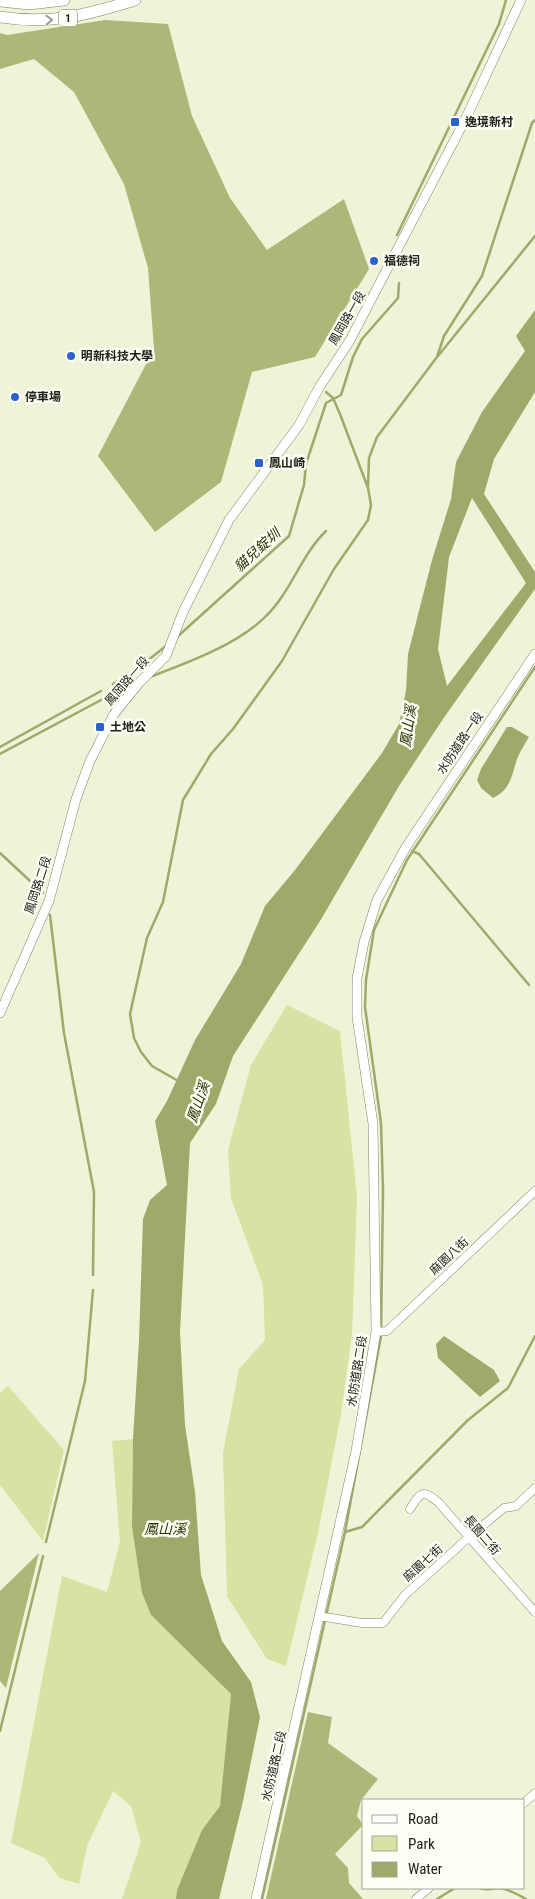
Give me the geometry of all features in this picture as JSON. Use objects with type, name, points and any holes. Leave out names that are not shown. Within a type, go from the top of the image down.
[{"type":"main road","name":"1","points":[[0,0],[29,4],[64,0]]},
{"type":"main road","name":"1","points":[[0,17],[27,20],[62,20],[135,0]]},
{"type":"street","name":"鳳岡路一段","points":[[90,762],[114,714],[139,683],[166,656],[183,612],[229,520],[299,425],[320,386],[349,342],[466,118],[521,0]]},
{"type":"street","name":"水防道路一段","points":[[406,847],[535,654]]},
{"type":"street","name":"鳳岡路二段","points":[[0,1013],[49,901],[76,800],[90,762]]},
{"type":"street","name":"水防道路二段","points":[[256,1899],[356,1451],[376,1332],[373,1124],[357,1017],[357,978],[364,942],[377,900],[406,847]]},
{"type":"street","name":"麻園八街","points":[[376,1332],[387,1331],[535,1191]]},
{"type":"street","name":"麻園七街","points":[[319,1616],[362,1623],[383,1623],[405,1595],[468,1538],[504,1508],[516,1506],[535,1488]]},
{"type":"street","name":"長園二街","points":[[410,1509],[419,1495],[429,1495],[438,1502],[535,1612]]},
{"type":"street","points":[[525,1802],[535,1793]]},
{"type":"street","points":[[416,1899],[428,1889]]},
{"type":"green space","points":[[287,1005],[340,1031],[357,1197],[352,1334],[341,1414],[318,1533],[286,1666],[267,1659],[227,1596],[223,1453],[239,1369],[265,1340],[263,1285],[231,1198],[228,1150],[251,1065]]},
{"type":"green space","points":[[8,1386],[64,1450],[43,1541],[0,1485],[0,1393]]},
{"type":"green space","points":[[133,1439],[132,1527],[142,1593],[151,1615],[231,1694],[220,1806],[202,1830],[177,1890],[176,1899],[122,1899],[141,1842],[131,1806],[113,1791],[87,1846],[79,1884],[59,1878],[45,1858],[11,1843],[62,1576],[107,1592],[120,1542],[112,1441]]},
{"type":"shaded area","points":[[105,20],[168,24],[192,116],[230,198],[267,250],[344,199],[369,269],[315,357],[252,372],[221,482],[155,532],[98,456],[154,349],[148,268],[124,184],[74,92],[34,59],[0,69],[0,33],[7,35]]},
{"type":"shaded area","points":[[39,1553],[6,1688],[0,1681],[0,1591]]},
{"type":"shaded area","points":[[308,1712],[332,1717],[328,1743],[378,1779],[361,1800],[357,1816],[362,1826],[335,1854],[348,1868],[349,1883],[363,1899],[266,1899]]},
{"type":"water","name":"鳳山溪","points":[[535,310],[535,392],[494,459],[484,494],[535,572],[535,589],[443,719],[399,786],[320,921],[233,1056],[216,1104],[190,1143],[180,1332],[185,1425],[195,1492],[201,1575],[222,1641],[251,1682],[260,1717],[243,1801],[219,1899],[176,1899],[177,1890],[202,1830],[220,1806],[231,1694],[151,1615],[142,1593],[132,1527],[133,1439],[139,1341],[143,1219],[150,1200],[167,1185],[155,1121],[167,1101],[195,1040],[241,964],[265,906],[295,870],[382,753],[399,724],[406,691],[408,654],[432,560],[451,499],[456,462],[482,412],[525,351],[516,336]],"holes":[[[472,498],[526,583],[447,686],[438,649],[449,557]]]},
{"type":"water","points":[[507,727],[512,727],[529,737],[518,756],[507,786],[504,791],[493,798],[481,788],[477,780],[481,769]]},
{"type":"water","points":[[444,1336],[494,1370],[500,1381],[480,1397],[438,1358],[436,1344]]},
{"type":"waterway","points":[[397,235],[499,24],[506,0]]},
{"type":"waterway","points":[[368,486],[369,458],[377,437],[437,357],[444,336],[482,276],[532,123],[535,120]]},
{"type":"waterway","points":[[438,356],[535,236]]},
{"type":"waterway","name":"貓兒錠圳","points":[[177,637],[289,536],[304,485],[306,464],[326,403],[341,395],[353,357],[362,339],[398,298],[399,283]]},
{"type":"waterway","points":[[180,1082],[152,1066],[141,1052],[134,1038],[130,1014],[147,938],[163,902],[183,800],[211,754],[233,729],[282,661],[334,569],[368,520],[371,505],[368,488],[340,414],[333,398],[326,392]]},
{"type":"waterway","points":[[150,677],[212,652],[255,626],[275,606],[310,551],[326,531]]},
{"type":"waterway","name":"貓兒錠圳","points":[[135,671],[167,645]]},
{"type":"waterway","points":[[262,1899],[345,1532],[381,1336],[383,1190],[381,1123],[365,1007],[366,980],[374,930],[407,860],[535,667]]},
{"type":"waterway","name":"貓兒錠圳","points":[[113,684],[126,676]]},
{"type":"waterway","points":[[0,754],[131,684]]},
{"type":"waterway","name":"貓兒錠圳","points":[[0,747],[101,691]]},
{"type":"waterway","points":[[412,851],[419,854],[529,985]]},
{"type":"waterway","points":[[0,853],[43,893]]},
{"type":"waterway","points":[[50,915],[64,1033],[94,1192],[93,1275]]},
{"type":"waterway","points":[[46,1542],[85,1381],[93,1290]]},
{"type":"waterway","points":[[345,1532],[362,1527],[468,1420],[508,1388],[535,1336]]},
{"type":"waterway","points":[[0,1731],[43,1556]]},
{"type":"waterway","points":[[437,1899],[453,1889]]},
{"type":"waterway","points":[[503,1889],[526,1899]]},
{"type":"place","name":"逸境新村","points":[[455,122]]},
{"type":"place","name":"福德祠","points":[[374,261]]},
{"type":"place","name":"明新科技大學","points":[[71,356]]},
{"type":"place","name":"停車場","points":[[15,397]]},
{"type":"place","name":"鳳山崎","points":[[259,463]]},
{"type":"place","name":"土地公","points":[[100,727]]}]
